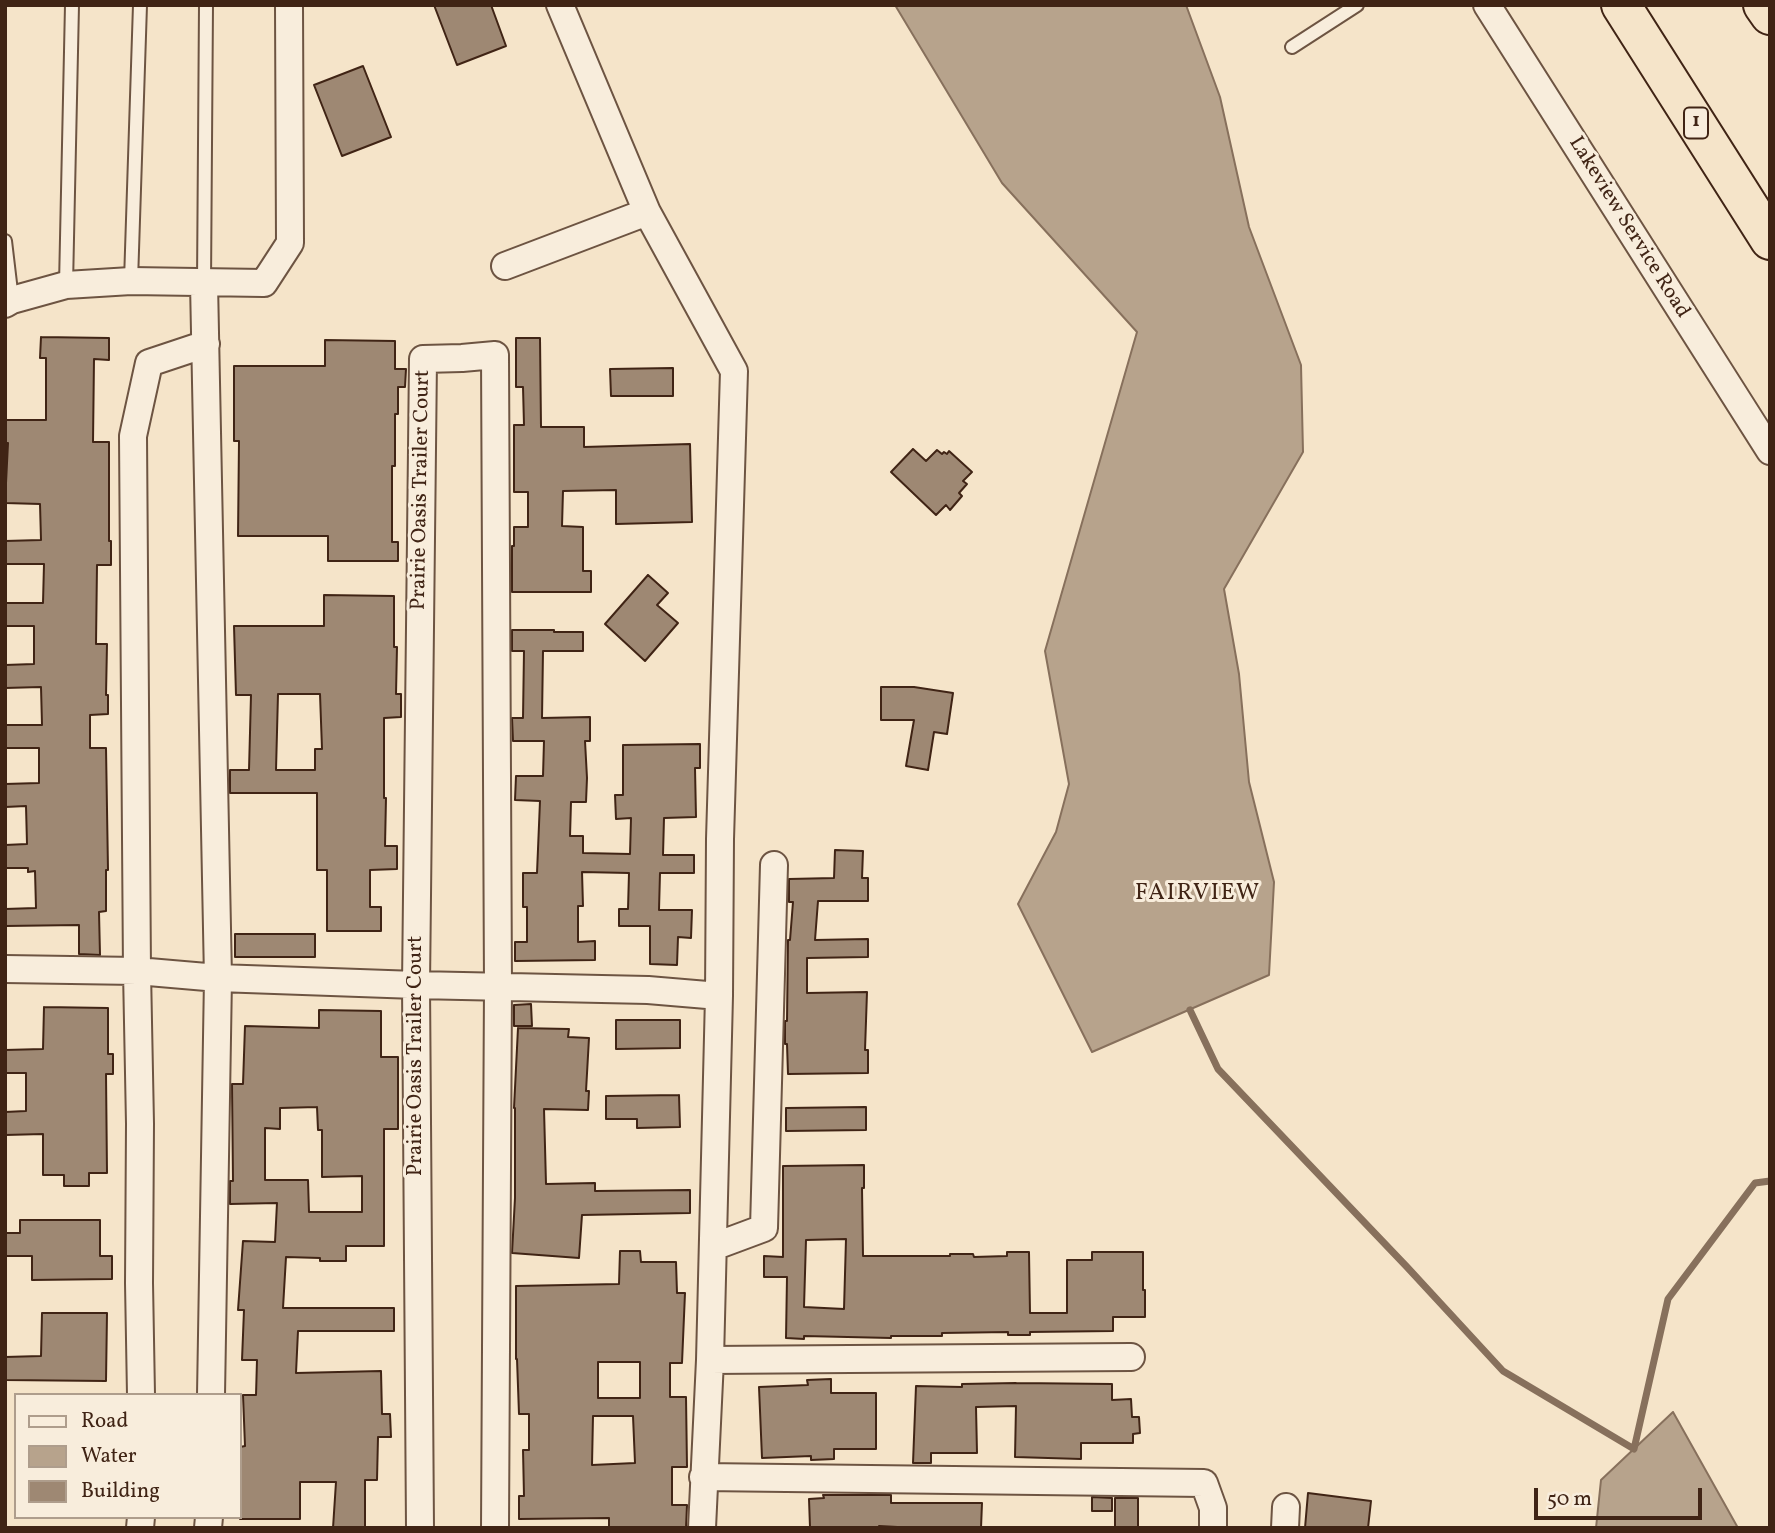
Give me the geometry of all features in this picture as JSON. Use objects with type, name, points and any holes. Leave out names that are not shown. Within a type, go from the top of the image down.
[{"type":"highway","name":"1","points":[[1621,5],[1770,240]]},
{"type":"highway","points":[[1763,5],[1770,15]]},
{"type":"street","points":[[8,302],[66,285],[131,281],[264,283],[290,243],[289,5]]},
{"type":"street","points":[[560,5],[647,212],[734,371],[720,839],[710,1360],[702,1528]]},
{"type":"street","name":"Lakeview Service Road","points":[[1487,5],[1770,451]]},
{"type":"street","points":[[505,266],[647,212]]},
{"type":"street","points":[[204,283],[218,978],[211,1393]]},
{"type":"street","points":[[141,1393],[132,436],[149,363],[206,344]]},
{"type":"street","name":"Prairie Oasis Trailer Court","points":[[420,1528],[416,985],[423,359],[495,355],[498,986],[495,1528]]},
{"type":"street","points":[[713,1247],[764,1228],[774,865]]},
{"type":"street","points":[[5,969],[137,971],[218,978],[416,985],[648,989],[719,996]]},
{"type":"street","points":[[710,1360],[1131,1357]]},
{"type":"street","points":[[703,1477],[1204,1483],[1213,1508],[1213,1528]]},
{"type":"lane","points":[[66,285],[72,5]]},
{"type":"lane","points":[[131,281],[140,5]]},
{"type":"lane","points":[[204,283],[206,5]]},
{"type":"lane","points":[[1292,47],[1357,5]]},
{"type":"lane","points":[[5,241],[8,302]]},
{"type":"water","points":[[895,5],[1186,5],[1220,97],[1249,227],[1301,365],[1303,452],[1224,589],[1239,674],[1249,782],[1274,882],[1269,975],[1092,1052],[1018,904],[1056,832],[1069,784],[1045,651],[1137,332],[1002,183]]},
{"type":"water","points":[[1673,1412],[1738,1528],[1596,1528],[1601,1480]]},
{"type":"building","points":[[434,5],[491,5],[506,46],[457,65]]},
{"type":"building","points":[[363,66],[391,137],[342,156],[314,85]]},
{"type":"building","points":[[41,337],[109,338],[109,360],[94,359],[93,442],[109,442],[111,541],[111,565],[97,565],[96,644],[107,644],[108,714],[90,715],[90,748],[106,748],[108,870],[106,911],[99,912],[100,955],[79,954],[79,925],[5,926],[5,909],[36,908],[35,871],[28,872],[28,868],[5,868],[5,845],[27,844],[26,806],[5,807],[5,784],[39,783],[39,748],[5,748],[5,725],[42,725],[41,687],[5,688],[5,665],[34,664],[34,626],[5,626],[5,603],[43,603],[44,564],[5,564],[5,541],[41,540],[40,504],[5,503],[8,443],[5,443],[5,420],[46,420],[46,358],[40,358]]},
{"type":"building","points":[[516,338],[540,338],[541,427],[584,427],[584,447],[690,444],[692,522],[616,524],[616,490],[563,491],[562,526],[583,527],[583,571],[591,571],[591,592],[512,592],[514,527],[528,527],[528,492],[514,492],[514,425],[524,425],[523,387],[516,387]]},
{"type":"building","points":[[325,340],[395,341],[395,369],[406,369],[405,387],[398,387],[395,466],[392,466],[392,542],[398,542],[398,561],[328,561],[328,536],[238,536],[239,441],[234,441],[234,366],[325,366]]},
{"type":"building","points":[[673,368],[673,396],[611,396],[610,369]]},
{"type":"building","points":[[913,449],[926,461],[937,450],[942,454],[949,451],[972,472],[963,481],[967,484],[959,493],[962,496],[950,510],[946,505],[936,515],[891,472]]},
{"type":"building","points":[[648,575],[668,593],[657,605],[678,623],[645,661],[605,624]]},
{"type":"building","points":[[324,595],[394,596],[396,694],[401,694],[401,717],[384,718],[384,798],[385,846],[397,846],[397,869],[370,870],[370,907],[381,907],[381,931],[327,931],[327,870],[317,870],[317,793],[230,793],[230,770],[249,770],[251,695],[236,695],[234,626],[324,626]],"holes":[[[278,694],[320,694],[322,749],[315,749],[315,770],[276,770]]]},
{"type":"building","points":[[512,630],[583,632],[583,651],[543,651],[542,718],[590,717],[590,741],[585,741],[586,802],[571,802],[570,836],[583,836],[583,853],[630,854],[631,818],[616,819],[615,795],[623,795],[623,745],[700,744],[700,768],[695,768],[696,817],[664,818],[663,855],[694,855],[694,873],[660,873],[659,910],[692,910],[691,938],[678,937],[677,965],[650,964],[650,926],[619,926],[619,909],[628,909],[629,873],[582,872],[583,906],[578,906],[578,942],[595,941],[595,960],[515,961],[515,942],[527,942],[523,873],[537,873],[540,801],[515,800],[516,776],[543,776],[544,741],[513,741],[512,718],[523,718],[524,651],[512,651]]},
{"type":"building","points":[[881,687],[914,687],[953,693],[947,734],[934,732],[928,770],[906,766],[914,720],[881,720]]},
{"type":"building","points":[[835,850],[863,851],[862,878],[868,878],[868,901],[818,901],[815,940],[868,939],[868,957],[807,958],[807,993],[867,992],[865,1050],[868,1050],[868,1073],[788,1074],[785,1021],[788,940],[793,902],[789,902],[789,879],[834,878]]},
{"type":"building","points":[[235,934],[315,934],[315,957],[235,957]]},
{"type":"building","points":[[531,1004],[532,1026],[514,1026],[514,1005]]},
{"type":"building","points":[[44,1007],[108,1008],[108,1054],[113,1054],[113,1074],[106,1074],[107,1173],[89,1173],[89,1186],[64,1186],[64,1175],[43,1175],[43,1134],[5,1135],[5,1112],[26,1111],[26,1073],[5,1073],[5,1050],[43,1049]]},
{"type":"building","points":[[319,1010],[381,1011],[381,1057],[398,1057],[398,1129],[384,1129],[384,1246],[346,1246],[346,1261],[286,1257],[283,1308],[394,1308],[394,1331],[298,1331],[296,1373],[381,1371],[382,1414],[390,1414],[391,1437],[378,1437],[377,1480],[365,1480],[365,1528],[333,1528],[336,1482],[300,1482],[300,1519],[242,1519],[242,1447],[245,1446],[243,1395],[256,1395],[257,1360],[242,1360],[244,1310],[238,1310],[243,1241],[275,1242],[277,1203],[230,1204],[230,1181],[233,1181],[232,1084],[243,1084],[245,1026],[319,1028]],"holes":[[[317,1107],[318,1130],[322,1130],[322,1177],[362,1176],[362,1212],[309,1212],[308,1180],[265,1180],[265,1128],[280,1129],[280,1108]]]},
{"type":"building","points":[[616,1020],[680,1020],[680,1048],[616,1049]]},
{"type":"building","points":[[518,1028],[569,1029],[568,1037],[589,1038],[586,1091],[589,1091],[588,1110],[544,1109],[546,1184],[595,1183],[595,1191],[690,1190],[690,1213],[582,1215],[579,1258],[512,1253]]},
{"type":"building","points":[[679,1095],[680,1127],[637,1128],[637,1119],[606,1119],[606,1096]]},
{"type":"building","points":[[866,1107],[866,1130],[786,1131],[786,1108]]},
{"type":"building","points":[[864,1165],[863,1256],[973,1254],[974,1257],[1029,1252],[1030,1313],[1067,1313],[1067,1260],[1092,1260],[1092,1252],[1143,1252],[1145,1317],[1113,1317],[1113,1331],[1030,1332],[1030,1335],[1008,1335],[1008,1332],[942,1333],[942,1336],[891,1338],[786,1338],[787,1277],[764,1277],[764,1256],[783,1257],[783,1166]],"holes":[[[846,1239],[844,1309],[804,1307],[806,1240]]]},
{"type":"building","points":[[20,1220],[100,1220],[100,1256],[112,1256],[112,1279],[32,1280],[32,1256],[5,1256],[5,1233],[20,1233]]},
{"type":"building","points":[[620,1251],[640,1251],[641,1262],[676,1262],[677,1293],[685,1293],[682,1363],[670,1363],[670,1397],[686,1397],[687,1467],[672,1467],[672,1505],[687,1505],[686,1528],[609,1528],[609,1518],[519,1519],[519,1496],[524,1496],[523,1450],[529,1450],[529,1414],[519,1414],[516,1286],[619,1284]],"holes":[[[598,1362],[640,1362],[640,1398],[598,1398]],[[593,1416],[633,1416],[635,1463],[592,1465]]]},
{"type":"building","points":[[42,1313],[107,1313],[106,1381],[5,1380],[5,1357],[41,1356]]},
{"type":"building","points":[[831,1379],[831,1393],[876,1393],[876,1449],[834,1449],[834,1459],[811,1460],[811,1456],[762,1458],[759,1387],[808,1385],[807,1380]]},
{"type":"building","points":[[962,1384],[1112,1384],[1112,1400],[1131,1399],[1132,1417],[1139,1417],[1140,1433],[1133,1434],[1133,1443],[1081,1443],[1081,1459],[1015,1457],[1016,1406],[976,1407],[977,1453],[931,1453],[931,1463],[913,1463],[916,1386],[962,1387]]},
{"type":"building","points":[[1308,1493],[1371,1501],[1368,1528],[1305,1528]]},
{"type":"building","points":[[823,1495],[891,1495],[891,1503],[982,1503],[981,1528],[810,1527],[809,1499],[824,1498]]},
{"type":"building","points":[[1092,1497],[1112,1498],[1112,1511],[1092,1511]]},
{"type":"building","points":[[1115,1498],[1138,1498],[1138,1528],[1115,1528]]},
{"type":"waterway","points":[[1190,1010],[1218,1069],[1503,1371],[1634,1449],[1668,1299],[1755,1183],[1770,1181]]},
{"type":"district","name":"FAIRVIEW","points":[[1198,895]]}]
